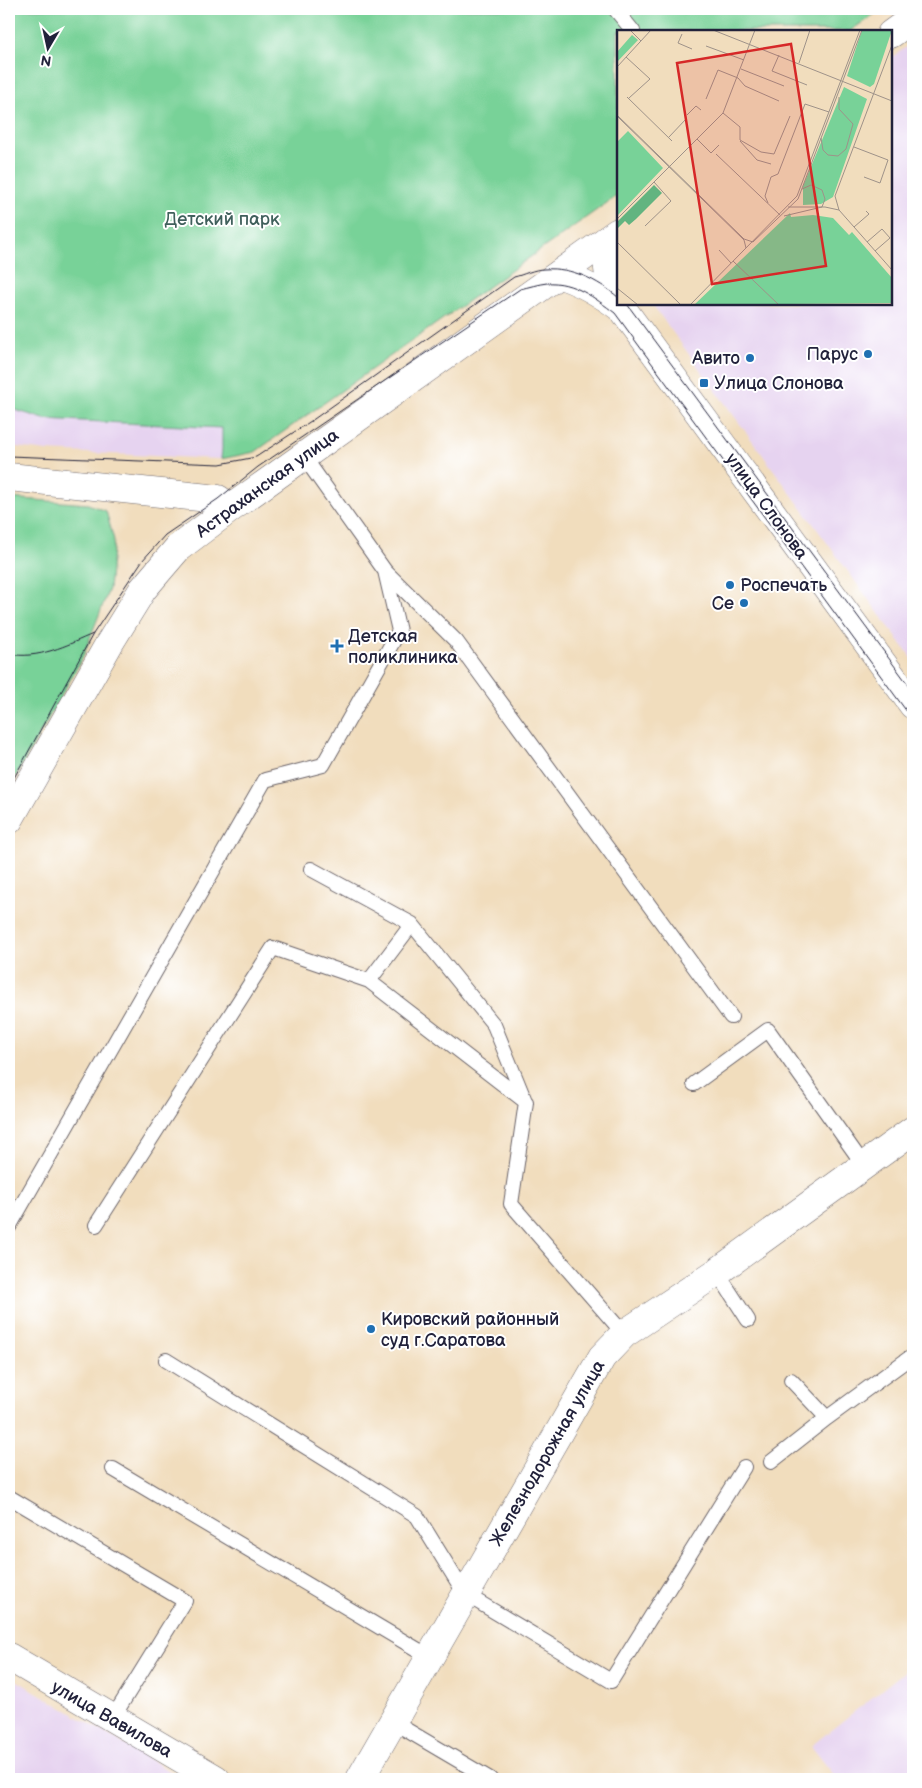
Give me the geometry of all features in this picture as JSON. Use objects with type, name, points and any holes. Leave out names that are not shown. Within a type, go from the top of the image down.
[{"type":"street","points":[[892,33],[913,18]]},
{"type":"street","name":"Астраханская улица","points":[[9,820],[142,589],[178,548],[230,508],[613,236]]},
{"type":"street","name":"улица Слонова","points":[[613,236],[607,268],[610,284],[617,300]]},
{"type":"street","name":"улица Слонова","points":[[560,275],[582,282],[617,304]]},
{"type":"street","name":"улица Слонова","points":[[619,305],[913,705]]},
{"type":"street","points":[[9,477],[218,499],[230,508]]},
{"type":"street","name":"Железнодорожная улица","points":[[360,1779],[602,1357],[624,1334],[716,1272],[863,1164],[913,1130]]},
{"type":"street","name":"улица Вавилова","points":[[9,1657],[216,1779]]},
{"type":"lane","points":[[615,9],[632,30]]},
{"type":"lane","points":[[304,457],[385,571],[456,641],[731,1016]]},
{"type":"lane","points":[[9,1227],[265,780],[323,765],[400,631],[385,571]]},
{"type":"lane","points":[[311,869],[412,924],[494,1025],[526,1102],[510,1204],[624,1334]]},
{"type":"lane","points":[[369,981],[412,924]]},
{"type":"lane","points":[[96,1225],[273,948],[369,981],[526,1102]]},
{"type":"lane","points":[[694,1084],[768,1030],[863,1164]]},
{"type":"lane","points":[[716,1272],[748,1320]]},
{"type":"lane","points":[[771,1462],[827,1418],[908,1359]]},
{"type":"lane","points":[[166,1360],[417,1516],[465,1594],[611,1681],[744,1467]]},
{"type":"lane","points":[[791,1380],[827,1418]]},
{"type":"lane","points":[[113,1469],[430,1657]]},
{"type":"lane","points":[[9,1496],[185,1601],[112,1719]]},
{"type":"lane","points":[[393,1722],[490,1779]]},
{"type":"shaded area","points":[[913,42],[913,660],[653,305],[892,305],[892,57]]},
{"type":"shaded area","points":[[9,408],[44,419],[222,428],[221,459],[47,451],[9,446]]},
{"type":"shaded area","points":[[913,1665],[913,1779],[837,1779],[811,1746]]},
{"type":"shaded area","points":[[9,1676],[183,1779],[9,1779]]},
{"type":"green space","name":"Детский парк","points":[[9,9],[882,9],[851,30],[617,30],[617,196],[255,452],[221,459],[222,428],[44,419],[9,408]]},
{"type":"green space","points":[[9,498],[88,504],[106,511],[114,540],[109,589],[82,659],[9,788]]},
{"type":"tram line","points":[[9,456],[220,464],[256,457],[314,419],[514,277],[540,269],[564,270],[593,280],[617,296]]},
{"type":"tram line","points":[[9,787],[93,634],[142,561],[165,535],[218,499],[258,467],[520,289],[547,283],[557,283],[575,288],[592,296],[615,313],[913,720]]},
{"type":"tram line","points":[[628,305],[913,691]]},
{"type":"tram line","points":[[9,654],[31,655],[41,653],[63,647],[93,634]]},
{"type":"place","name":"Парус","points":[[868,354]]},
{"type":"place","name":"Авито","points":[[750,358]]},
{"type":"place","name":"Улица Слонова","points":[[704,383]]},
{"type":"place","name":"Роспечать","points":[[730,585]]},
{"type":"place","name":"Се","points":[[744,603]]},
{"type":"place","name":"Детская поликлиника","points":[[337,646]]},
{"type":"place","name":"Кировский районный суд г.Саратова","points":[[371,1329]]}]
